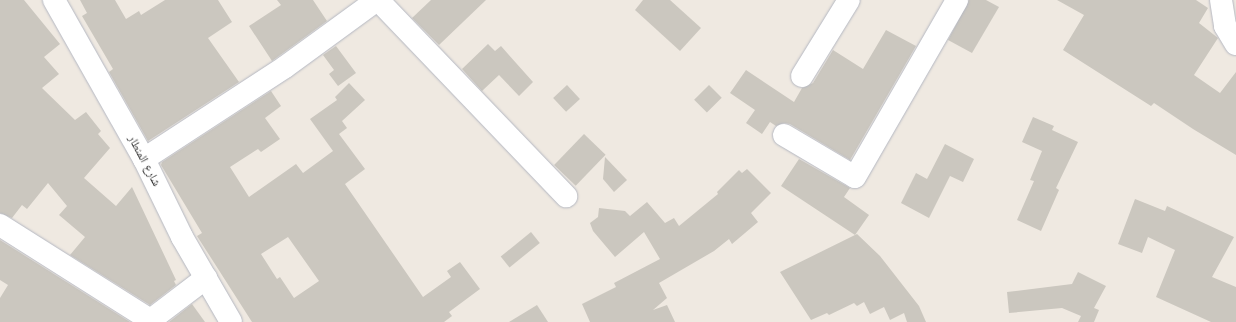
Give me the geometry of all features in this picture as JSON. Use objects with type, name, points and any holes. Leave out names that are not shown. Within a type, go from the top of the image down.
[{"type":"street","name":"شارع المنطار","points":[[54,0],[144,159],[182,237],[231,322]]},
{"type":"street","points":[[144,159],[285,67],[377,0],[566,196]]},
{"type":"street","points":[[802,76],[850,0]]},
{"type":"street","points":[[784,135],[855,177],[957,0]]},
{"type":"street","points":[[1221,0],[1225,26],[1236,44]]},
{"type":"street","points":[[0,225],[149,321],[206,278]]},
{"type":"building","points":[[0,0],[24,0],[60,44],[44,57],[59,74],[42,88],[75,120],[86,112],[101,131],[98,134],[110,148],[84,178],[116,206],[132,187],[176,280],[174,281],[176,285],[150,305],[70,255],[85,237],[59,215],[67,206],[48,183],[27,209],[22,205],[12,218],[0,213]]},
{"type":"building","points":[[80,0],[115,0],[126,19],[139,11],[141,15],[165,0],[218,0],[232,22],[208,38],[239,82],[148,141],[109,72],[113,69],[82,16],[87,13]]},
{"type":"building","points":[[277,0],[313,0],[327,21],[272,61],[249,26],[281,5]]},
{"type":"building","points":[[431,0],[486,0],[439,45],[412,18]]},
{"type":"building","points":[[643,0],[670,0],[701,28],[680,51],[635,10]]},
{"type":"building","points":[[969,0],[986,0],[999,7],[972,53],[948,40]]},
{"type":"building","points":[[1057,0],[1196,0],[1208,8],[1199,23],[1218,38],[1194,75],[1220,93],[1236,72],[1236,155],[1154,103],[1151,106],[1063,50],[1084,15]]},
{"type":"building","points":[[886,30],[916,46],[850,160],[790,124],[784,123],[776,126],[770,122],[762,134],[746,123],[755,110],[730,93],[746,70],[794,102],[802,88],[813,83],[833,50],[863,69]]},
{"type":"building","points":[[488,44],[495,51],[501,46],[533,82],[519,96],[499,75],[482,91],[462,69]]},
{"type":"building","points":[[336,46],[356,73],[338,86],[329,74],[334,70],[323,55]]},
{"type":"building","points":[[349,83],[365,100],[342,121],[347,128],[339,134],[365,169],[345,184],[423,297],[451,277],[447,271],[460,262],[480,289],[449,312],[452,316],[444,322],[252,322],[197,236],[202,233],[161,165],[162,162],[271,91],[281,106],[265,118],[280,139],[261,152],[258,149],[230,167],[249,197],[296,164],[303,173],[333,151],[310,119],[337,100],[335,97]],"holes":[[[288,237],[319,281],[294,298],[280,277],[277,279],[261,254]]]},
{"type":"building","points":[[567,85],[580,99],[566,112],[553,98]]},
{"type":"building","points":[[709,85],[722,98],[707,113],[694,100]]},
{"type":"building","points":[[1033,117],[1054,126],[1052,130],[1078,142],[1056,188],[1059,190],[1041,231],[1017,220],[1034,181],[1030,180],[1042,151],[1022,142]]},
{"type":"building","points":[[584,134],[606,155],[576,186],[554,165]]},
{"type":"building","points":[[945,144],[974,159],[963,182],[950,176],[929,218],[901,203],[916,173],[927,179]]},
{"type":"building","points":[[605,157],[627,180],[614,192],[603,179]]},
{"type":"building","points":[[799,159],[850,188],[844,197],[869,215],[855,235],[781,186]]},
{"type":"building","points":[[747,169],[771,193],[751,213],[758,222],[732,244],[729,239],[714,251],[659,283],[667,298],[653,310],[667,305],[675,322],[590,322],[582,304],[616,287],[614,283],[660,259],[644,232],[615,257],[593,231],[590,223],[598,217],[599,208],[625,211],[630,216],[647,202],[665,223],[674,218],[679,226],[718,194],[717,192],[739,170],[742,173]]},
{"type":"building","points":[[1135,199],[1165,211],[1167,206],[1234,237],[1212,277],[1236,287],[1236,322],[1211,322],[1156,297],[1175,250],[1148,237],[1142,253],[1118,244]]},
{"type":"building","points":[[531,232],[540,243],[510,267],[501,257]]},
{"type":"building","points":[[857,234],[880,256],[919,306],[926,322],[907,322],[904,313],[890,320],[884,307],[870,314],[864,302],[857,306],[854,303],[829,315],[827,313],[811,320],[780,272]]},
{"type":"building","points":[[0,240],[130,322],[0,322],[0,298],[8,285],[0,280]]},
{"type":"building","points":[[1078,272],[1106,286],[1094,308],[1099,310],[1094,322],[1078,322],[1081,316],[1062,308],[1009,313],[1007,292],[1072,284]]},
{"type":"building","points":[[192,304],[205,322],[169,322]]},
{"type":"building","points":[[537,305],[548,322],[509,322]]}]
